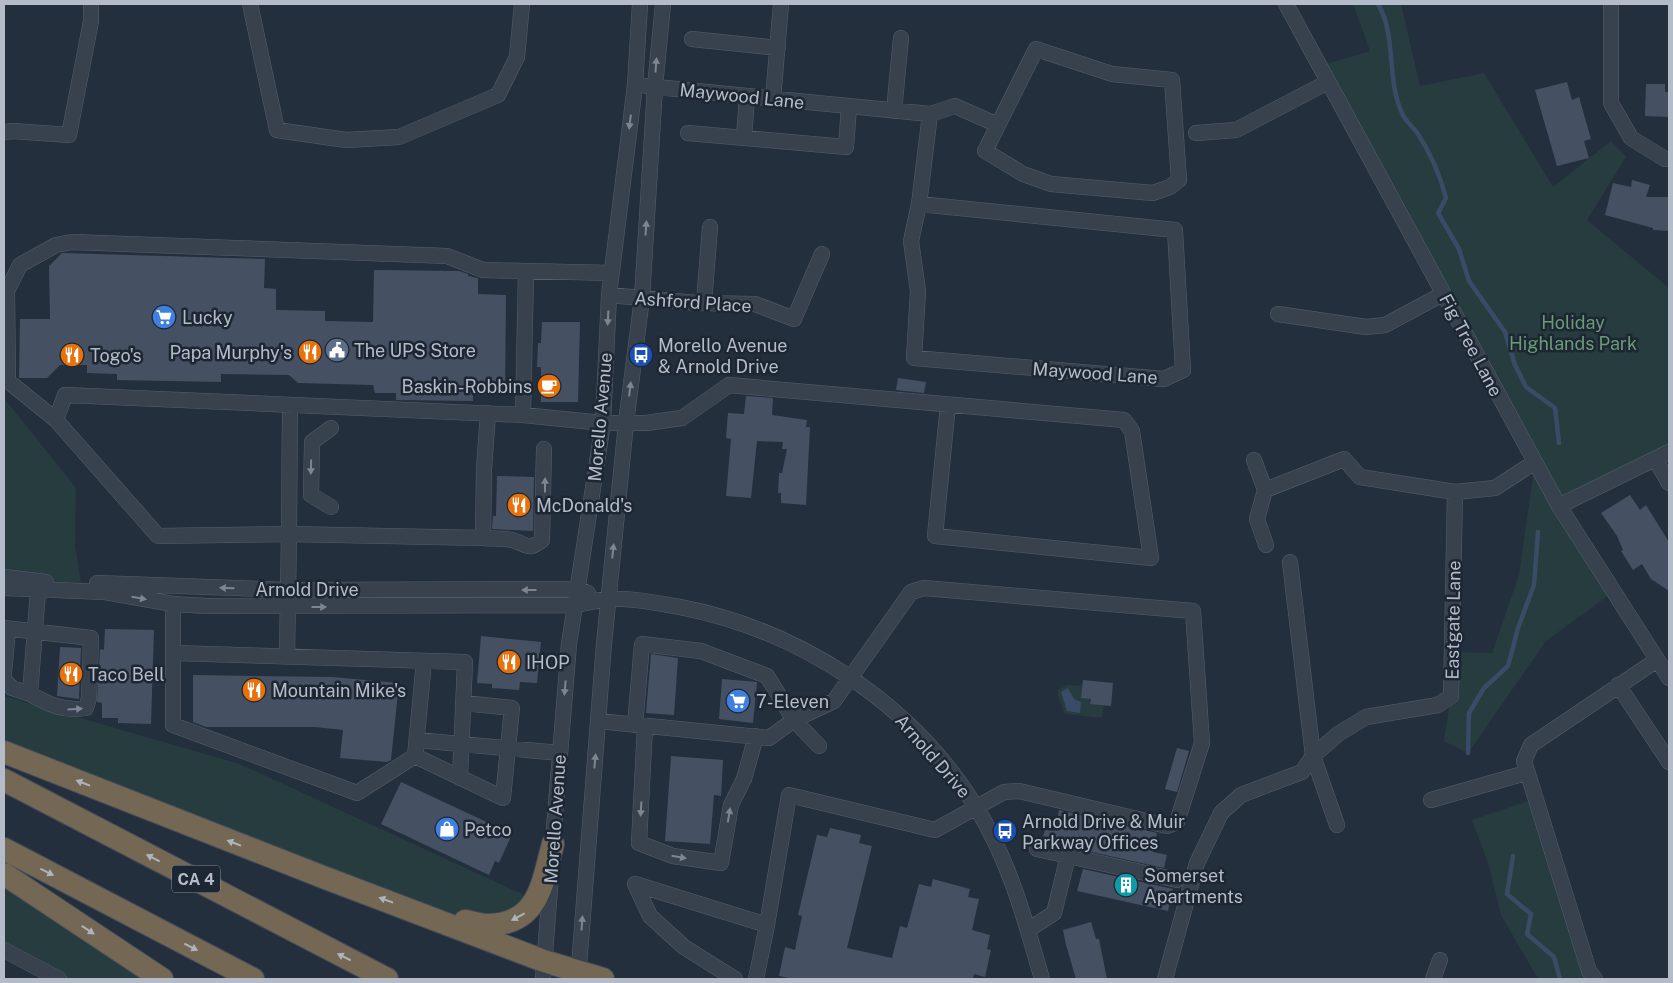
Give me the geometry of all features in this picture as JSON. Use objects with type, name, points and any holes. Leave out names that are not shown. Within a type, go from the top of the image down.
[{"type":"highway","points":[[4,752],[314,874],[432,917],[543,970],[604,979]]},
{"type":"highway","name":"CA 4","points":[[4,780],[388,979]]},
{"type":"highway","points":[[432,917],[486,925],[506,923],[525,913],[537,900],[553,844]]},
{"type":"highway","points":[[4,850],[253,979]]},
{"type":"highway","points":[[4,874],[162,979]]},
{"type":"street","points":[[4,132],[13,130],[69,134],[92,21],[91,4]]},
{"type":"street","points":[[250,4],[277,130],[346,140],[399,137],[498,96],[517,57],[522,4]]},
{"type":"street","name":"Morello Avenue","points":[[543,970],[569,644],[603,423],[609,296],[634,85],[640,4]]},
{"type":"street","name":"Morello Avenue","points":[[578,976],[608,599],[626,423],[642,298],[662,4]]},
{"type":"street","points":[[773,99],[781,4]]},
{"type":"street","name":"Fig Tree Lane","points":[[1286,4],[1559,506],[1669,678]]},
{"type":"street","points":[[1611,4],[1611,103],[1631,138],[1664,159],[1669,160]]},
{"type":"street","points":[[894,111],[901,38]]},
{"type":"street","points":[[692,39],[778,48]]},
{"type":"street","points":[[1036,49],[1112,74],[1172,80],[1179,180],[1170,187],[1153,193],[1051,184],[1023,174],[986,151],[998,125],[1036,49]]},
{"type":"street","points":[[1196,133],[1236,130],[1328,82]]},
{"type":"street","name":"Maywood Lane","points":[[634,85],[930,114],[955,106],[998,125]]},
{"type":"street","points":[[744,138],[747,96]]},
{"type":"street","points":[[688,133],[846,147],[849,107]]},
{"type":"street","name":"Maywood Lane","points":[[919,204],[1175,230],[1184,370],[1164,379],[914,358],[918,291],[911,241],[919,204],[930,114]]},
{"type":"street","points":[[704,303],[710,226]]},
{"type":"street","points":[[544,449],[542,540],[534,546],[525,547],[514,541],[483,538],[290,534],[158,536],[56,420],[8,381],[7,291],[20,265],[56,245],[82,243],[447,256],[482,270],[612,273]]},
{"type":"street","name":"Ashford Place","points":[[609,296],[704,303],[755,304],[794,319],[822,254]]},
{"type":"street","points":[[523,415],[526,272]]},
{"type":"street","points":[[1278,314],[1366,327],[1385,325],[1444,294]]},
{"type":"street","points":[[56,420],[65,395],[488,413],[603,423],[646,423],[682,418],[729,385],[1124,420],[1132,431],[1151,558],[935,536],[948,405]]},
{"type":"street","points":[[287,656],[290,534],[290,405]]},
{"type":"street","points":[[483,538],[484,470],[488,413]]},
{"type":"street","points":[[331,428],[312,442],[311,495],[331,507]]},
{"type":"street","points":[[1559,506],[1669,452]]},
{"type":"street","points":[[1265,490],[1344,459],[1360,477],[1455,492],[1495,488],[1535,462]]},
{"type":"street","points":[[1655,459],[1669,483]]},
{"type":"street","points":[[1254,460],[1265,490],[1257,519],[1266,545]]},
{"type":"street","name":"Eastgate Lane","points":[[1165,979],[1197,864],[1221,812],[1241,795],[1302,772],[1313,756],[1338,734],[1366,717],[1438,705],[1451,696],[1455,492]]},
{"type":"street","points":[[1290,562],[1313,756],[1337,825]]},
{"type":"street","name":"Arnold Drive","points":[[4,577],[38,582],[288,590],[578,589],[608,599]]},
{"type":"street","name":"Arnold Drive","points":[[4,588],[38,591],[105,592],[173,604],[288,608],[576,606],[608,599],[647,601],[731,619],[788,643],[850,678],[908,722],[954,775],[976,807],[1006,866],[1028,930],[1042,979]]},
{"type":"street","points":[[598,721],[769,738],[794,720],[834,701],[911,592],[924,588],[1193,611],[1202,743],[1177,822],[1167,826],[1019,791],[1004,792],[935,830],[789,795],[756,979]]},
{"type":"street","points":[[30,694],[38,591]]},
{"type":"street","points":[[173,604],[173,725],[357,793],[416,756]]},
{"type":"street","points":[[4,673],[6,628],[91,638],[89,698],[86,708],[64,709],[48,704],[30,694],[12,688],[4,680]]},
{"type":"street","points":[[756,736],[744,779],[731,805],[721,863],[673,856],[639,843],[642,644],[701,651],[767,676],[794,720],[818,746]]},
{"type":"street","points":[[173,653],[465,662],[460,778]]},
{"type":"street","points":[[1591,977],[1524,762],[1531,746],[1657,660]]},
{"type":"street","points":[[416,756],[424,661]]},
{"type":"street","points":[[1618,685],[1669,762]]},
{"type":"street","points":[[416,756],[503,798],[512,708],[463,703]]},
{"type":"street","points":[[417,740],[560,754]]},
{"type":"street","points":[[1431,800],[1526,772]]},
{"type":"street","points":[[1037,849],[1177,880]]},
{"type":"street","points":[[1028,930],[1054,913],[1068,856]]},
{"type":"street","points":[[735,979],[684,947],[650,916],[635,884],[767,925]]},
{"type":"street","points":[[4,950],[58,979]]},
{"type":"street","points":[[1433,979],[1440,960]]},
{"type":"green space","name":"Holiday Highlands Park","points":[[1353,4],[1401,4],[1420,86],[1484,73],[1553,187],[1611,141],[1626,157],[1587,220],[1669,288],[1669,452],[1559,506],[1613,592],[1546,641],[1468,753],[1444,741],[1451,696],[1452,652],[1492,653],[1519,575],[1535,462],[1320,66],[1370,51]]},
{"type":"green space","points":[[4,398],[76,488],[75,545],[81,583],[4,577]]},
{"type":"green space","points":[[1067,685],[1083,686],[1081,698],[1091,699],[1090,703],[1104,705],[1102,718],[1065,714],[1058,696],[1058,690]]},
{"type":"green space","points":[[4,696],[240,764],[537,901],[525,913],[467,921],[4,752]]},
{"type":"green space","points":[[1534,799],[1590,979],[1538,979],[1501,915],[1489,866],[1472,820]]},
{"type":"green space","points":[[4,874],[162,979],[59,979],[4,950]]},
{"type":"water","points":[[1068,688],[1074,699],[1081,702],[1080,713],[1067,711],[1061,692]]},
{"type":"building","points":[[1567,82],[1572,100],[1579,97],[1591,139],[1584,141],[1589,158],[1557,166],[1535,90]]},
{"type":"building","points":[[1646,84],[1665,84],[1665,92],[1669,92],[1669,117],[1645,116]]},
{"type":"building","points":[[1632,180],[1650,185],[1646,197],[1669,197],[1669,231],[1653,230],[1653,228],[1605,215],[1613,183],[1631,187]]},
{"type":"building","points":[[62,253],[265,259],[264,288],[276,289],[276,310],[325,311],[325,321],[373,322],[374,270],[459,271],[468,274],[468,276],[478,278],[478,294],[506,295],[505,395],[473,395],[473,401],[396,400],[396,393],[375,393],[373,385],[298,383],[289,375],[221,374],[221,382],[117,380],[117,374],[87,373],[87,365],[60,365],[47,378],[19,378],[20,319],[50,319],[49,266]]},
{"type":"building","points":[[542,322],[580,322],[578,402],[541,402],[541,367],[537,367],[538,343],[541,343]]},
{"type":"building","points":[[898,378],[926,382],[924,393],[896,390]]},
{"type":"building","points":[[746,396],[773,398],[772,415],[807,420],[806,427],[810,427],[806,505],[781,503],[781,493],[778,493],[779,473],[782,473],[787,449],[782,449],[783,442],[757,441],[751,498],[726,496],[731,439],[726,438],[728,413],[744,414]]},
{"type":"building","name":"McDonald's","points":[[497,476],[534,477],[533,531],[492,529],[493,516],[496,516]]},
{"type":"building","points":[[1630,495],[1640,510],[1646,505],[1669,542],[1669,591],[1651,579],[1642,564],[1633,570],[1621,551],[1623,550],[1617,536],[1601,513]]},
{"type":"building","points":[[105,629],[154,630],[151,724],[118,723],[118,718],[102,718],[102,703],[97,702],[100,649],[104,650]]},
{"type":"building","name":"IHOP","points":[[481,636],[541,642],[537,683],[520,682],[519,690],[492,688],[492,684],[477,683]]},
{"type":"building","name":"Taco Bell","points":[[60,647],[81,648],[79,699],[57,696]]},
{"type":"building","points":[[651,654],[678,658],[674,715],[646,713]]},
{"type":"building","points":[[193,675],[332,677],[399,683],[391,760],[387,762],[340,758],[343,730],[315,727],[206,727],[193,722]]},
{"type":"building","name":"7-Eleven","points":[[722,679],[757,682],[753,723],[719,719]]},
{"type":"building","points":[[1083,680],[1113,683],[1111,706],[1090,704],[1091,699],[1081,698]]},
{"type":"building","points":[[1177,748],[1189,751],[1177,792],[1165,789]]},
{"type":"building","points":[[671,756],[723,760],[721,796],[714,795],[710,844],[665,841]]},
{"type":"building","name":"Petco","points":[[401,782],[512,834],[499,863],[495,861],[489,875],[381,824]]},
{"type":"building","points":[[1059,810],[1157,833],[1153,852],[1167,855],[1164,868],[1042,841],[1045,829],[1055,831]]},
{"type":"building","points":[[830,828],[861,835],[859,843],[872,846],[847,948],[892,958],[900,926],[907,928],[919,884],[931,887],[933,879],[970,889],[968,897],[979,899],[972,930],[990,935],[987,949],[991,950],[985,977],[974,974],[973,979],[794,979],[779,976],[785,947],[795,950],[802,916],[798,915],[817,835],[827,837]]},
{"type":"building","name":"Somerset Apartments","points":[[1083,869],[1173,889],[1168,911],[1077,891]]},
{"type":"building","points":[[1091,922],[1096,939],[1099,939],[1107,979],[1076,979],[1066,945],[1063,930]]},
{"type":"waterway","points":[[1378,4],[1388,30],[1397,100],[1403,116],[1418,134],[1427,149],[1444,189],[1446,198],[1438,213],[1459,249],[1469,281],[1505,332],[1515,365],[1526,387],[1555,408],[1559,443]]},
{"type":"waterway","points":[[1468,753],[1469,713],[1484,688],[1508,666],[1518,628],[1534,585],[1538,532]]},
{"type":"waterway","points":[[1513,856],[1507,894],[1531,914],[1527,934],[1554,957],[1560,979]]},
{"type":"place","name":"Lucky","points":[[164,317]]},
{"type":"place","name":"The UPS Store","points":[[337,350]]},
{"type":"place","name":"Papa Murphy's","points":[[310,352]]},
{"type":"place","name":"Togo's","points":[[72,355]]},
{"type":"place","name":"Morello Avenue & Arnold Drive","points":[[641,355]]},
{"type":"place","name":"Baskin-Robbins","points":[[549,386]]},
{"type":"place","name":"McDonald's","points":[[519,505]]},
{"type":"place","name":"IHOP","points":[[509,662]]},
{"type":"place","name":"Taco Bell","points":[[71,674]]},
{"type":"place","name":"Mountain Mike's","points":[[254,690]]},
{"type":"place","name":"7-Eleven","points":[[738,701]]},
{"type":"place","name":"Petco","points":[[447,829]]},
{"type":"place","name":"Arnold Drive & Muir Parkway Offices","points":[[1005,831]]},
{"type":"place","name":"Somerset Apartments","points":[[1126,885]]}]
